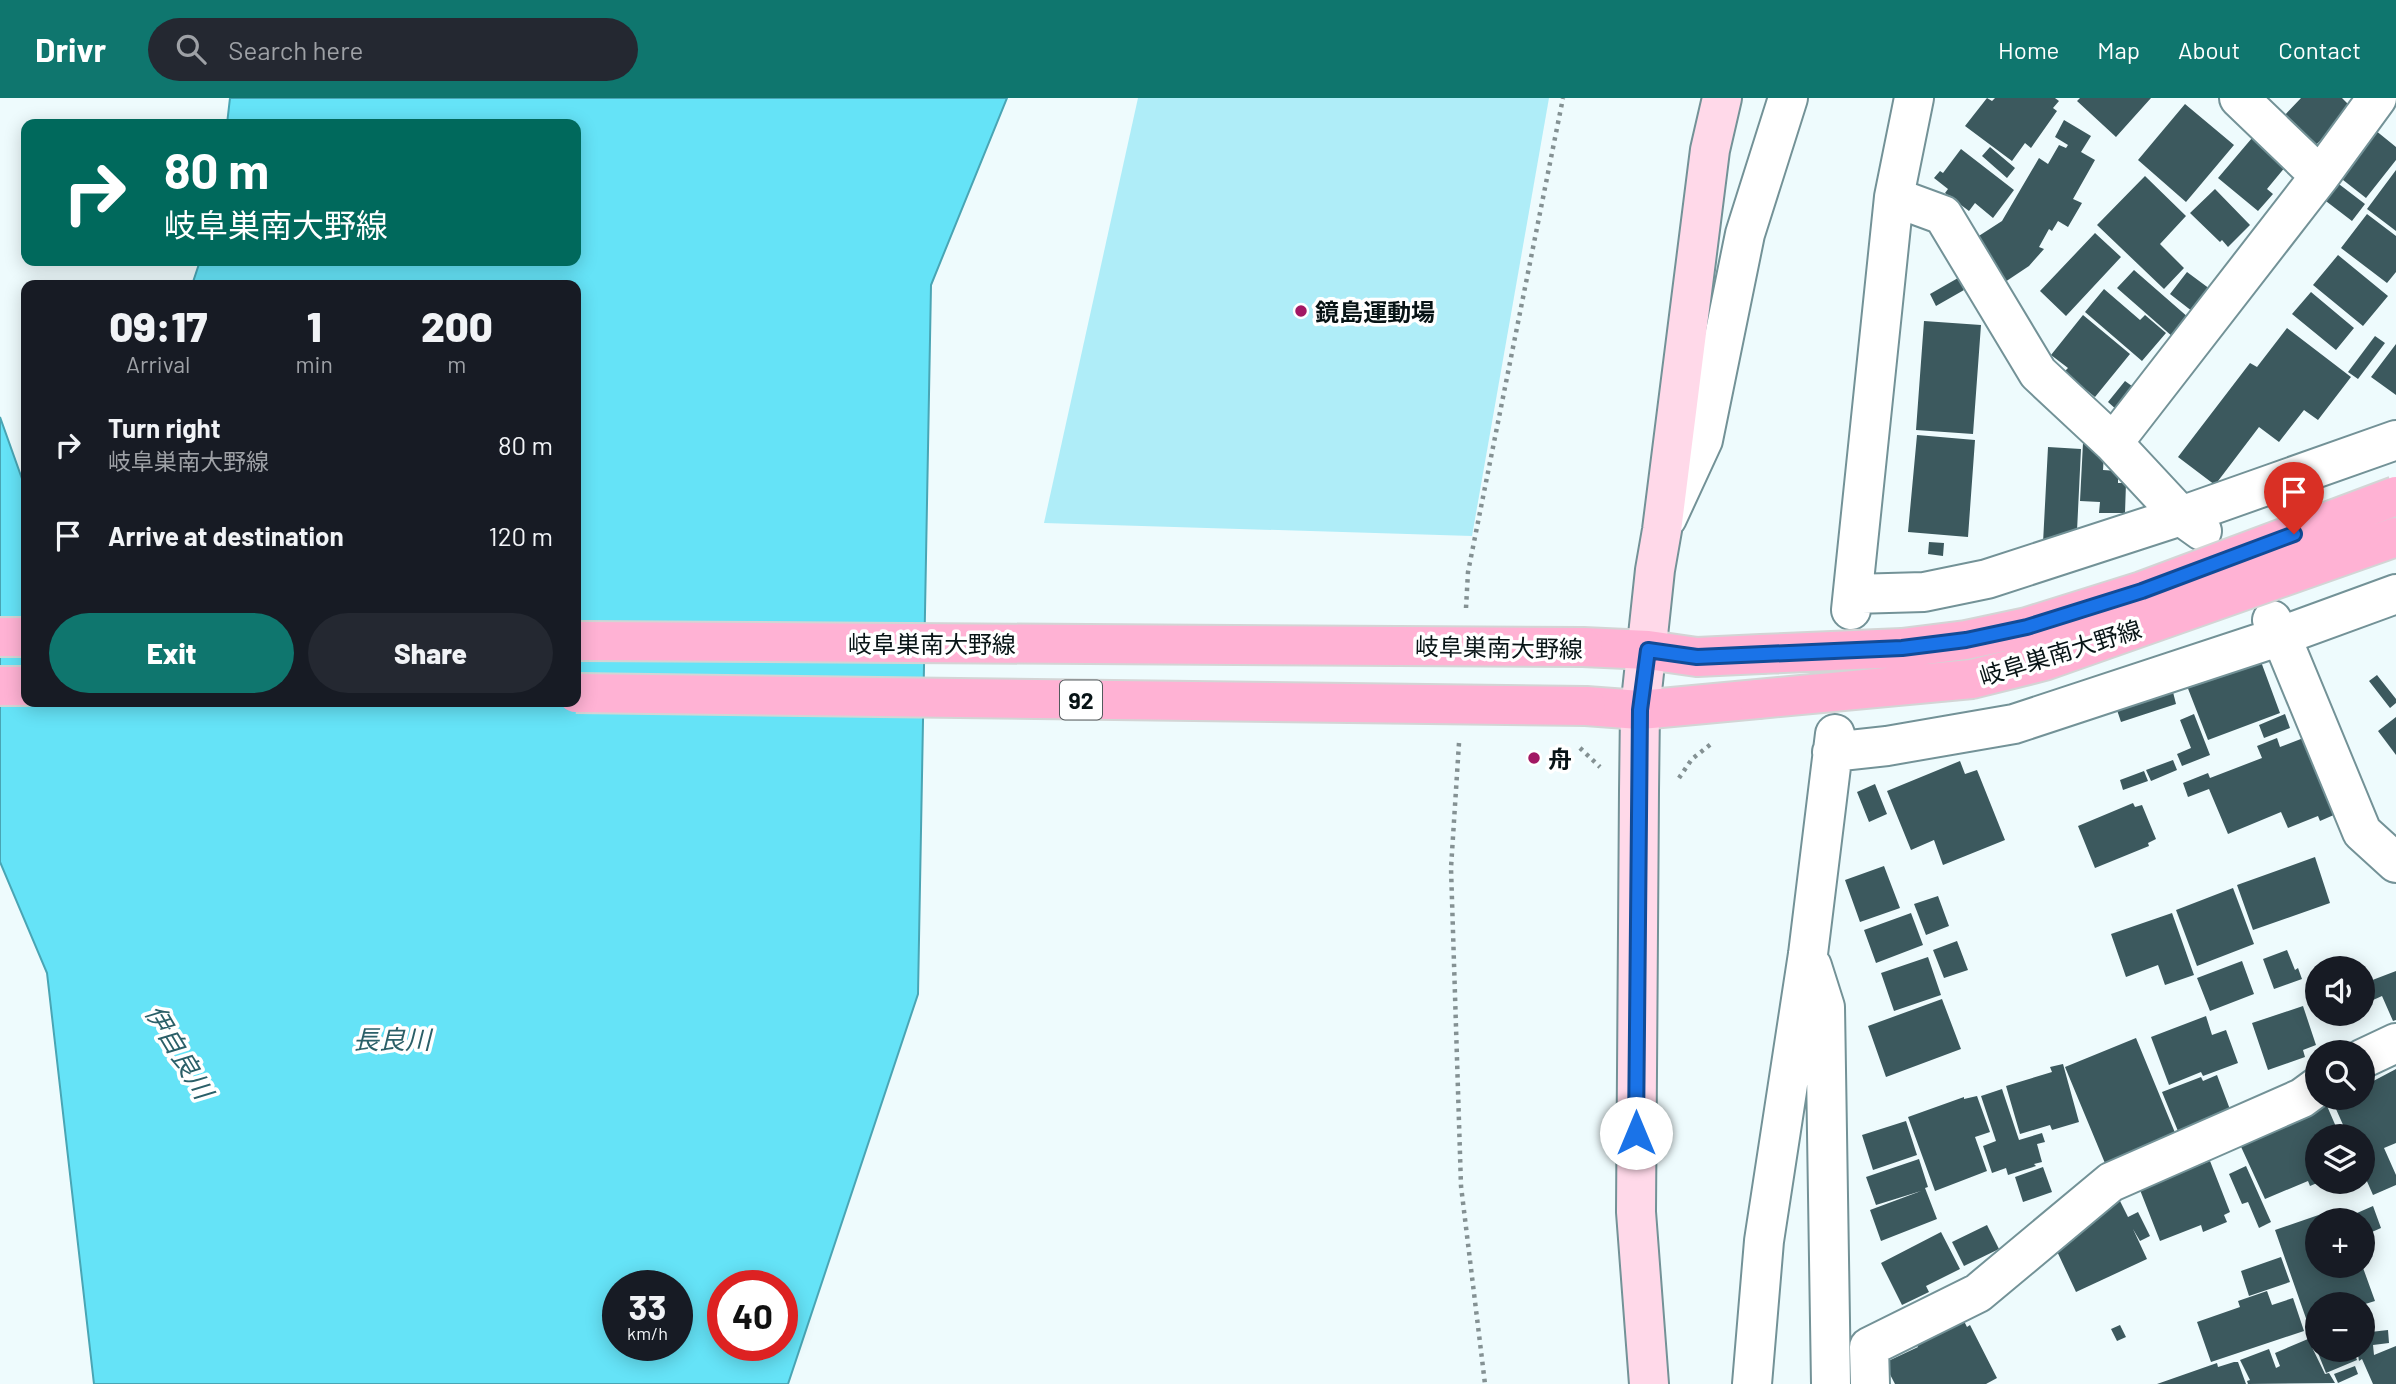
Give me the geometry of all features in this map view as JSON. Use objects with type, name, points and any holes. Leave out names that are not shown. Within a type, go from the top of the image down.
[{"type":"main road","name":"岐阜巣南大野線","points":[[581,640],[1583,648],[1648,650],[1697,657],[1902,648],[1966,640],[2027,627],[2142,591],[2396,496]]},
{"type":"main road","name":"岐阜巣南大野線","points":[[581,693],[1586,706],[1640,710],[1972,679],[2044,661],[2396,537]]},
{"type":"main road","points":[[0,636],[21,637]]},
{"type":"main road","points":[[0,686],[21,686]]},
{"type":"street","points":[[1649,1384],[1636,1212],[1640,710],[1655,570],[1710,150],[1722,98]]},
{"type":"street","points":[[1662,530],[1703,440],[1745,234],[1788,98]]},
{"type":"street","points":[[1914,98],[1894,197],[1852,602],[1924,592],[1987,579],[2192,523],[2396,440]]},
{"type":"street","points":[[2239,98],[2320,176]]},
{"type":"street","points":[[2113,443],[2375,101]]},
{"type":"street","points":[[1894,197],[1943,215],[2038,373],[2113,443],[2192,523]]},
{"type":"street","points":[[1752,1384],[1764,1241],[1808,954],[1833,743],[1887,746],[2014,724],[2277,628],[2396,594]]},
{"type":"street","points":[[2277,628],[2362,832],[2396,863]]},
{"type":"street","points":[[1808,954],[1825,1007],[1831,1384]]},
{"type":"street","points":[[2375,1053],[2396,1043]]},
{"type":"street","points":[[1870,1384],[1869,1347],[1978,1293],[2111,1182],[2305,1096]]},
{"type":"path","points":[[1679,779],[1692,759],[1715,740]]},
{"type":"shaded area","name":"鏡島運動場","points":[[1138,98],[1549,98],[1472,536],[1044,523]]},
{"type":"water","name":"長良川","points":[[230,98],[1007,98],[931,285],[918,994],[798,1354],[798,1270],[707,1270],[707,1361],[796,1361],[788,1384],[94,1384],[47,973],[0,862],[0,417],[21,476],[21,707],[581,707],[581,280],[194,280],[198,266],[581,266],[581,119],[228,119]]},
{"type":"building","points":[[1987,98],[1992,101],[1995,98],[2055,98],[2059,101],[2053,108],[2057,111],[2031,148],[2025,143],[2012,161],[1965,126]]},
{"type":"building","points":[[2080,98],[2151,98],[2116,137],[2077,101]]},
{"type":"building","points":[[2301,98],[2342,98],[2352,108],[2314,147],[2283,117]]},
{"type":"building","points":[[2185,104],[2234,145],[2186,202],[2138,160]]},
{"type":"building","points":[[2064,120],[2091,136],[2081,152],[2095,160],[2073,199],[2082,203],[2068,227],[2058,221],[2052,231],[2049,229],[2039,247],[2044,249],[2029,266],[1999,286],[1971,241],[2002,221],[2039,158],[2048,164],[2059,145],[2066,148],[2068,145],[2055,137]]},
{"type":"building","points":[[2375,130],[2396,147],[2396,160],[2366,198],[2338,176]]},
{"type":"building","points":[[2252,138],[2286,166],[2267,189],[2273,194],[2258,211],[2218,178]]},
{"type":"building","points":[[1990,147],[2015,168],[2007,178],[1982,156]]},
{"type":"building","points":[[1961,149],[2014,190],[1993,218],[1975,203],[1969,211],[1945,193],[1948,189],[1934,178],[1940,171],[1943,173]]},
{"type":"building","points":[[2396,170],[2396,231],[2367,209]]},
{"type":"building","points":[[2145,176],[2186,216],[2160,244],[2184,268],[2164,289],[2097,225]]},
{"type":"building","points":[[2331,178],[2365,204],[2352,221],[2318,195]]},
{"type":"building","points":[[2215,189],[2250,225],[2228,247],[2190,213]]},
{"type":"building","points":[[2367,214],[2396,236],[2396,272],[2387,283],[2341,248]]},
{"type":"building","points":[[2095,233],[2121,257],[2066,316],[2040,291]]},
{"type":"building","points":[[2338,255],[2388,296],[2363,326],[2313,285]]},
{"type":"building","points":[[2134,270],[2189,318],[2173,337],[2117,288]]},
{"type":"building","points":[[2187,272],[2214,292],[2197,315],[2170,294]]},
{"type":"building","points":[[1958,278],[1964,290],[1936,306],[1930,294]]},
{"type":"building","points":[[2104,289],[2140,320],[2145,315],[2166,333],[2142,361],[2085,312]]},
{"type":"building","points":[[2311,292],[2354,328],[2336,350],[2292,314]]},
{"type":"building","points":[[2083,315],[2130,354],[2095,397],[2064,372],[2068,368],[2051,355]]},
{"type":"building","points":[[1924,321],[1981,325],[1973,434],[1916,430]]},
{"type":"building","points":[[2287,328],[2351,377],[2318,420],[2304,410],[2279,442],[2259,427],[2215,485],[2178,457],[2250,363],[2257,367]]},
{"type":"building","points":[[2375,336],[2385,343],[2358,379],[2348,372]]},
{"type":"building","points":[[2396,344],[2396,395],[2371,377]]},
{"type":"building","points":[[2125,381],[2136,389],[2118,411],[2108,402]]},
{"type":"building","points":[[1917,435],[1975,440],[1968,537],[1908,532]]},
{"type":"building","points":[[2083,443],[2096,443],[2096,454],[2104,454],[2103,470],[2118,471],[2118,483],[2126,483],[2125,513],[2099,513],[2100,502],[2080,501]]},
{"type":"building","points":[[2048,447],[2081,449],[2077,531],[2043,543]]},
{"type":"building","points":[[1929,542],[1944,543],[1943,556],[1928,554]]},
{"type":"building","points":[[2260,659],[2280,713],[2208,740],[2187,686]]},
{"type":"building","points":[[2377,675],[2396,699],[2396,703],[2390,708],[2369,681]]},
{"type":"building","points":[[2173,692],[2176,704],[2121,722],[2117,710]]},
{"type":"building","points":[[2194,714],[2210,755],[2182,766],[2177,754],[2191,748],[2180,720]]},
{"type":"building","points":[[2285,714],[2290,728],[2264,738],[2259,725]]},
{"type":"building","points":[[2396,717],[2396,755],[2378,731]]},
{"type":"building","points":[[2306,737],[2336,814],[2320,821],[2318,816],[2288,828],[2281,812],[2228,834],[2209,789],[2188,797],[2183,783],[2208,773],[2210,778],[2262,758],[2257,746],[2277,738],[2280,747]]},
{"type":"building","points":[[2173,760],[2177,770],[2151,781],[2146,770]]},
{"type":"building","points":[[1960,761],[1965,774],[1977,770],[2005,840],[1943,865],[1934,840],[1911,850],[1887,791]]},
{"type":"building","points":[[2144,771],[2148,781],[2123,790],[2120,780]]},
{"type":"building","points":[[1875,784],[1887,814],[1869,822],[1857,792]]},
{"type":"building","points":[[2133,803],[2135,807],[2142,805],[2156,839],[2148,843],[2149,846],[2095,868],[2078,826]]},
{"type":"building","points":[[2315,857],[2330,903],[2253,930],[2237,885]]},
{"type":"building","points":[[1884,866],[1900,908],[1860,922],[1845,880]]},
{"type":"building","points":[[2233,888],[2254,944],[2197,966],[2176,910]]},
{"type":"building","points":[[1938,896],[1949,926],[1926,935],[1914,904]]},
{"type":"building","points":[[1911,913],[1923,945],[1876,963],[1864,930]]},
{"type":"building","points":[[2172,913],[2194,975],[2165,985],[2158,965],[2126,977],[2111,934]]},
{"type":"building","points":[[1957,941],[1968,970],[1944,978],[1933,950]]},
{"type":"building","points":[[2287,950],[2302,979],[2274,989],[2263,959]]},
{"type":"building","points":[[1928,957],[1941,995],[1894,1011],[1881,973]]},
{"type":"building","points":[[2242,961],[2254,994],[2210,1011],[2197,978]]},
{"type":"building","points":[[2396,971],[2396,1020],[2393,1021],[2382,996],[2375,999],[2375,979]]},
{"type":"building","points":[[1942,999],[1961,1049],[1886,1077],[1868,1026]]},
{"type":"building","points":[[2303,1006],[2305,1026],[2310,1026],[2314,1040],[2305,1040],[2305,1057],[2268,1070],[2252,1023]]},
{"type":"building","points":[[2206,1016],[2212,1035],[2226,1030],[2238,1063],[2203,1076],[2201,1072],[2169,1085],[2151,1037]]},
{"type":"building","points":[[2136,1038],[2178,1140],[2107,1168],[2065,1067]]},
{"type":"building","points":[[2063,1064],[2079,1122],[2052,1130],[2050,1125],[2020,1134],[2006,1086],[2052,1072],[2050,1067]]},
{"type":"building","points":[[2396,1069],[2396,1143],[2384,1148],[2396,1175],[2396,1185],[2373,1195],[2375,1124],[2343,1124],[2336,1110],[2375,1110],[2375,1080]]},
{"type":"building","points":[[2217,1075],[2231,1112],[2180,1136],[2162,1092],[2201,1077],[2203,1081]]},
{"type":"building","points":[[2002,1089],[2019,1140],[2042,1133],[2045,1142],[2037,1144],[2042,1162],[2008,1175],[2006,1168],[1992,1173],[1983,1146],[1996,1141],[1981,1096]]},
{"type":"building","points":[[1977,1096],[1990,1132],[1975,1137],[1987,1171],[1935,1191],[1908,1117],[1964,1097]]},
{"type":"building","points":[[2305,1108],[2305,1110],[2329,1110],[2335,1124],[2305,1124],[2305,1182],[2265,1199],[2237,1138]]},
{"type":"building","points":[[1906,1121],[1917,1155],[1873,1170],[1862,1135]]},
{"type":"building","points":[[1919,1159],[1928,1187],[1925,1188],[1937,1219],[1881,1241],[1870,1210],[1921,1191],[1876,1205],[1866,1177]]},
{"type":"building","points":[[2210,1161],[2230,1212],[2224,1215],[2227,1222],[2203,1232],[2201,1225],[2160,1241],[2140,1190]]},
{"type":"building","points":[[2246,1166],[2271,1222],[2259,1228],[2248,1202],[2242,1204],[2229,1174]]},
{"type":"building","points":[[2043,1167],[2052,1192],[2023,1202],[2015,1177]]},
{"type":"building","points":[[2120,1201],[2128,1217],[2138,1212],[2150,1236],[2140,1241],[2133,1229],[2147,1259],[2076,1292],[2055,1247],[2079,1235],[2078,1229],[2087,1217]]},
{"type":"building","points":[[2375,1212],[2381,1228],[2375,1231]]},
{"type":"building","points":[[2305,1220],[2305,1278],[2367,1278],[2372,1292],[2305,1292],[2305,1315],[2275,1230]]},
{"type":"building","points":[[1987,1225],[1999,1249],[1964,1266],[1952,1242]]},
{"type":"building","points":[[1941,1232],[1960,1269],[1926,1286],[1929,1292],[1902,1305],[1881,1263]]},
{"type":"building","points":[[2281,1257],[2290,1282],[2249,1296],[2241,1271]]},
{"type":"building","points":[[2267,1291],[2272,1305],[2293,1298],[2304,1331],[2211,1362],[2197,1322],[2240,1307],[2238,1301]]},
{"type":"building","points":[[1961,1315],[1967,1327],[1970,1325],[1997,1378],[1986,1384],[1895,1384],[1884,1363],[1918,1347],[1914,1339]]},
{"type":"building","points":[[2120,1325],[2126,1337],[2117,1341],[2111,1329]]},
{"type":"building","points":[[2388,1330],[2389,1343],[2375,1345],[2375,1332]]},
{"type":"building","points":[[2305,1340],[2305,1362],[2319,1362],[2325,1374],[2329,1373],[2335,1383],[2248,1384],[2247,1381],[2250,1380],[2240,1360],[2269,1349],[2276,1368],[2280,1366],[2275,1353]]},
{"type":"building","points":[[2396,1346],[2396,1384],[2373,1384],[2363,1362],[2375,1362],[2375,1355]]},
{"type":"building","points":[[2238,1362],[2246,1384],[2157,1384],[2217,1363],[2218,1367]]},
{"type":"building","points":[[2322,1362],[2352,1362],[2326,1373]]},
{"type":"building","points":[[2355,1366],[2358,1374],[2338,1383],[2334,1374]]},
{"type":"place","name":"鏡島運動場","points":[[1301,311]]},
{"type":"place","name":"舟","points":[[1534,758]]},
{"type":"route","points":[[1636,1133],[1640,710],[1648,650],[1697,657],[1902,648],[1966,640],[2027,627],[2142,591],[2294,534]]},
{"type":"water label","name":"伊自良川","points":[[180,1051]]}]
